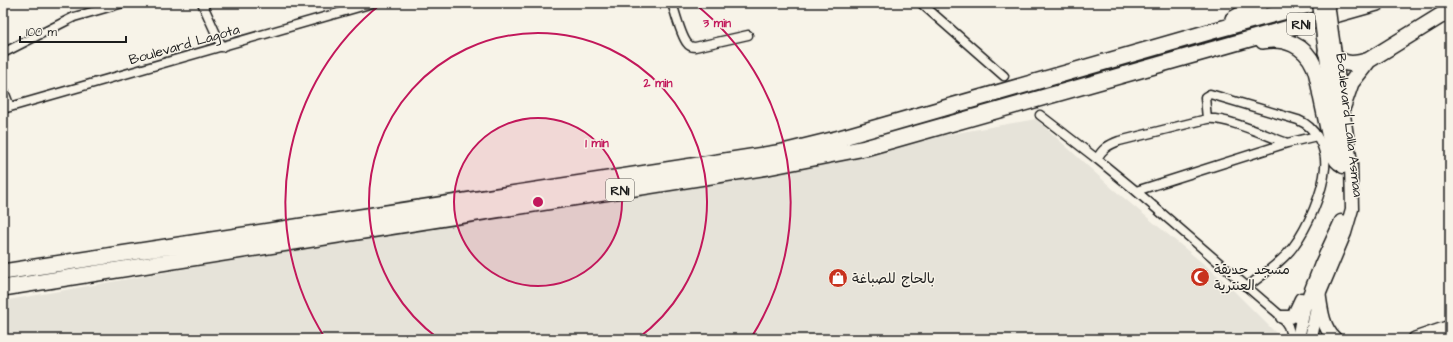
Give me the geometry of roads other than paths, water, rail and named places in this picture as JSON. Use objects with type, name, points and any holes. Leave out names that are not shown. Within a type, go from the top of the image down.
[{"type":"highway","points":[[1216,30],[1261,3]]},
{"type":"highway","name":"RN1","points":[[3,272],[783,152],[840,138],[1216,30],[1316,3]]},
{"type":"highway","name":"RN1","points":[[3,288],[813,159],[865,148],[1377,3]]},
{"type":"highway","points":[[1331,55],[1348,64],[1360,63],[1369,60],[1450,10]]},
{"type":"highway","points":[[1226,46],[1277,39],[1295,44],[1300,48],[1314,65],[1331,145],[1336,159],[1342,164]]},
{"type":"highway","points":[[1343,106],[1351,83],[1369,60]]},
{"type":"main road","name":"Boulevard Lalla Asmaa","points":[[1311,339],[1319,295],[1345,233],[1352,209],[1351,163],[1343,106],[1319,3]]},
{"type":"main road","name":"Boulevard Lalla Asmaa","points":[[1327,35],[1328,3]]},
{"type":"main road","name":"Boulevard Lalla Asmaa","points":[[1298,339],[1304,308],[1340,224],[1346,201],[1331,55]]},
{"type":"main road","points":[[1282,317],[1291,317],[1294,314],[1312,274],[1322,264]]},
{"type":"main road","points":[[1319,295],[1328,329],[1335,339]]},
{"type":"main road","points":[[1415,339],[1450,327]]},
{"type":"street","points":[[3,53],[98,6],[123,3]]},
{"type":"street","points":[[202,3],[222,47]]},
{"type":"street","name":"Boulevard Lagota","points":[[6,108],[373,3]]},
{"type":"street","points":[[672,3],[684,40],[692,47],[748,35]]},
{"type":"street","points":[[921,3],[1004,76]]},
{"type":"street","points":[[3,89],[6,108]]},
{"type":"street","points":[[1207,119],[1204,100],[1205,97],[1210,94],[1305,122],[1317,136],[1323,151],[1325,168],[1319,195],[1311,215],[1293,248],[1247,287]]},
{"type":"street","points":[[1040,115],[1136,191],[1282,317],[1288,326],[1292,339]]},
{"type":"street","points":[[1097,159],[1102,150],[1119,141],[1207,119],[1218,119],[1287,143]]},
{"type":"street","points":[[1136,191],[1287,143],[1317,136]]},
{"type":"place","name":"مسجد حديقة العنترية","points":[[1200,277]]},
{"type":"place","name":"بالحاج للصباغة","points":[[838,278]]}]
